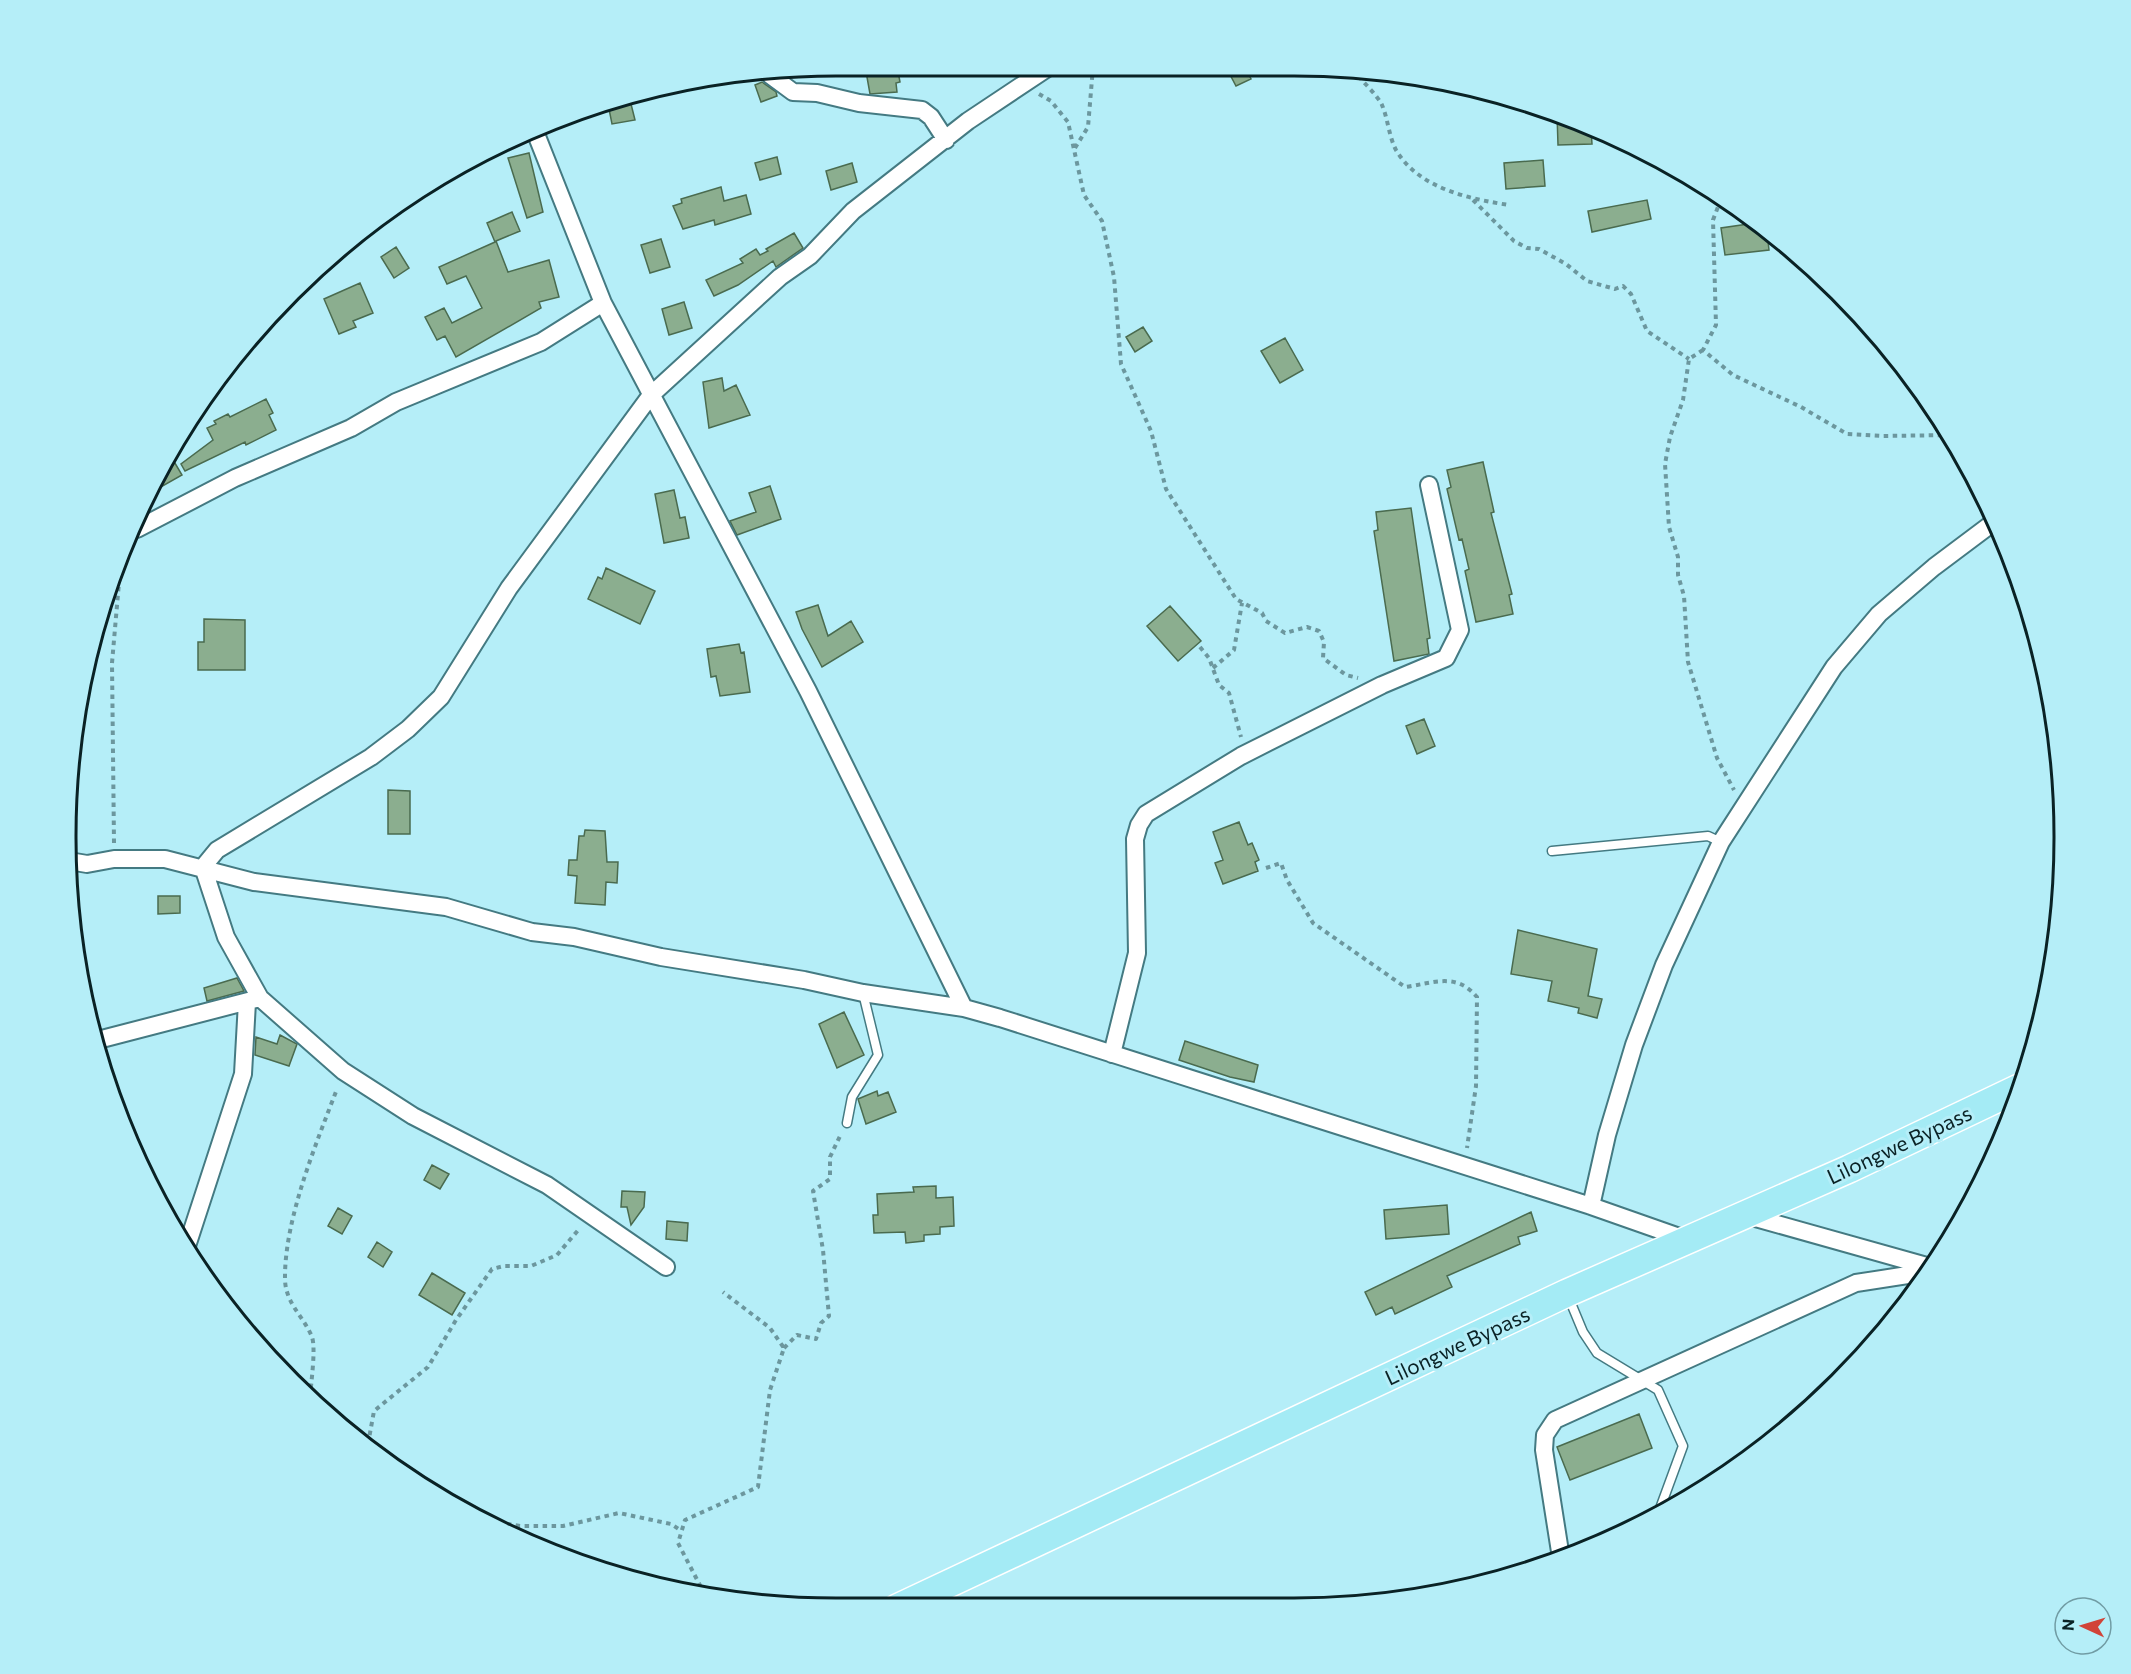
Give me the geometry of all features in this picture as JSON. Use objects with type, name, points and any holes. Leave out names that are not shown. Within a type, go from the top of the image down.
[{"type":"main road","name":"Lilongwe Bypass","points":[[918,1598],[1567,1293],[1741,1214],[1849,1169],[2010,1092]]},
{"type":"street","points":[[203,867],[216,850],[288,809],[391,743],[441,697],[509,588],[651,395],[780,277],[810,255],[854,211],[946,140],[968,120],[1032,77]]},
{"type":"street","points":[[776,79],[793,92],[817,93],[859,104],[921,110],[931,117],[946,140]]},
{"type":"street","points":[[537,138],[603,303],[808,691],[964,1008]]},
{"type":"street","points":[[144,526],[235,478],[351,428],[396,402],[541,342],[603,303]]},
{"type":"street","points":[[1112,1054],[1137,953],[1135,839],[1139,825],[1156,806],[1241,756],[1382,684],[1446,658],[1460,630],[1429,485]]},
{"type":"street","points":[[1591,1206],[1607,1135],[1634,1045],[1664,965],[1721,842],[1834,667],[1880,614],[1934,567],[1988,527]]},
{"type":"street","points":[[77,862],[87,864],[114,859],[165,859],[254,882],[446,907],[532,932],[574,937],[661,957],[804,980],[862,993],[964,1008],[1591,1206],[1685,1239]]},
{"type":"street","points":[[203,867],[226,937],[253,1000],[344,1071],[413,1116],[548,1185],[666,1267]]},
{"type":"street","points":[[103,1039],[253,1000]]},
{"type":"street","points":[[190,1236],[243,1074],[253,1000]]},
{"type":"street","points":[[1741,1214],[1922,1265]]},
{"type":"street","points":[[1560,1549],[1544,1450],[1545,1435],[1555,1420],[1856,1283],[1916,1274]]},
{"type":"lane","points":[[1552,851],[1708,836],[1721,842]]},
{"type":"lane","points":[[847,1123],[852,1097],[878,1055],[862,993]]},
{"type":"lane","points":[[1567,1293],[1583,1332],[1598,1353],[1658,1390],[1683,1446],[1662,1502]]},
{"type":"path","points":[[1074,149],[1088,126],[1092,77]]},
{"type":"path","points":[[1362,80],[1381,103],[1396,149],[1428,179],[1447,191],[1473,200],[1509,205]]},
{"type":"path","points":[[1021,83],[1052,101],[1068,122],[1084,195],[1102,221],[1112,266],[1121,364],[1151,431],[1166,489],[1236,599],[1262,613],[1266,621],[1285,633],[1307,627],[1319,631],[1324,642],[1323,658],[1346,675],[1382,684]]},
{"type":"path","points":[[1473,200],[1514,241],[1527,248],[1539,249],[1566,264],[1587,281],[1615,289],[1623,286],[1631,294],[1647,330],[1689,359]]},
{"type":"path","points":[[1718,206],[1713,220],[1716,325],[1703,350],[1689,359],[1683,400],[1665,464],[1669,527],[1678,557],[1678,575],[1684,596],[1688,662],[1717,758],[1742,807]]},
{"type":"path","points":[[1703,350],[1733,375],[1801,407],[1846,434],[1939,435]]},
{"type":"path","points":[[114,859],[112,663],[118,589]]},
{"type":"path","points":[[1214,668],[1234,650],[1242,603]]},
{"type":"path","points":[[1200,647],[1214,668],[1220,685],[1229,693],[1241,738],[1241,756]]},
{"type":"path","points":[[1266,868],[1281,863],[1287,880],[1313,923],[1405,987],[1449,981],[1466,984],[1477,997],[1476,1086],[1465,1166]]},
{"type":"path","points":[[311,1386],[313,1339],[291,1306],[285,1281],[292,1226],[304,1177],[344,1071]]},
{"type":"path","points":[[700,1585],[678,1543],[680,1530],[685,1520],[758,1487],[770,1390],[784,1348],[797,1335],[816,1339],[821,1323],[829,1316],[823,1250],[813,1191],[830,1179],[830,1157],[847,1123]]},
{"type":"path","points":[[369,1436],[374,1411],[428,1367],[456,1320],[492,1269],[504,1266],[531,1266],[557,1255],[572,1240],[589,1215]]},
{"type":"path","points":[[723,1292],[770,1328],[784,1348]]},
{"type":"path","points":[[517,1526],[563,1526],[619,1513],[671,1524],[680,1530]]},
{"type":"building","points":[[867,77],[899,77],[900,82],[896,83],[897,92],[870,94]]},
{"type":"building","points":[[1231,77],[1250,77],[1251,79],[1236,86]]},
{"type":"building","points":[[762,82],[776,92],[777,96],[761,102],[755,85]]},
{"type":"building","points":[[631,105],[635,120],[612,124],[610,112]]},
{"type":"building","points":[[1557,124],[1592,137],[1592,144],[1558,145]]},
{"type":"building","points":[[529,153],[543,212],[527,218],[508,158]]},
{"type":"building","points":[[777,157],[781,174],[760,180],[755,163]]},
{"type":"building","points":[[1543,160],[1545,186],[1506,189],[1504,163]]},
{"type":"building","points":[[852,163],[857,182],[831,190],[826,171]]},
{"type":"building","points":[[721,187],[724,201],[746,195],[751,214],[715,225],[714,220],[683,229],[673,206],[682,203],[681,199]]},
{"type":"building","points":[[1647,200],[1651,219],[1592,232],[1588,211]]},
{"type":"building","points":[[512,212],[520,231],[496,241],[508,272],[549,260],[559,297],[539,302],[541,308],[456,357],[445,336],[437,340],[425,317],[444,308],[452,323],[482,308],[466,276],[447,284],[439,267],[495,242],[487,223]]},
{"type":"building","points":[[1744,225],[1768,243],[1769,250],[1725,255],[1721,228]]},
{"type":"building","points":[[794,233],[803,248],[776,267],[773,261],[738,285],[714,296],[706,280],[743,263],[740,259],[756,249],[760,255]]},
{"type":"building","points":[[661,239],[670,267],[650,273],[641,245]]},
{"type":"building","points":[[396,247],[409,268],[394,278],[381,257]]},
{"type":"building","points":[[360,283],[373,313],[353,321],[356,327],[339,334],[324,299]]},
{"type":"building","points":[[684,302],[692,328],[669,335],[662,309]]},
{"type":"building","points":[[1143,327],[1152,341],[1135,352],[1126,337]]},
{"type":"building","points":[[1285,338],[1303,370],[1280,383],[1261,351]]},
{"type":"building","points":[[722,378],[724,391],[736,385],[750,415],[709,428],[703,382]]},
{"type":"building","points":[[266,399],[273,413],[269,415],[276,430],[185,471],[181,464],[213,440],[207,428],[216,424],[214,421],[228,414],[230,417]]},
{"type":"building","points":[[1483,462],[1494,512],[1491,513],[1512,594],[1509,595],[1513,614],[1476,622],[1465,571],[1469,569],[1462,539],[1459,540],[1447,489],[1451,487],[1447,470]]},
{"type":"building","points":[[175,463],[182,475],[163,486]]},
{"type":"building","points":[[770,486],[781,519],[737,535],[730,521],[756,512],[749,493]]},
{"type":"building","points":[[674,490],[680,518],[685,517],[689,538],[664,543],[655,494]]},
{"type":"building","points":[[1411,508],[1430,638],[1427,639],[1429,654],[1394,661],[1374,531],[1378,530],[1376,512]]},
{"type":"building","points":[[606,568],[655,591],[640,624],[588,599],[598,577],[602,579]]},
{"type":"building","points":[[818,605],[828,636],[851,621],[863,642],[822,667],[802,629],[796,612]]},
{"type":"building","points":[[1170,606],[1201,641],[1178,661],[1147,626]]},
{"type":"building","points":[[204,619],[245,620],[245,670],[198,670],[198,642],[204,642]]},
{"type":"building","points":[[739,644],[741,653],[744,652],[750,692],[720,696],[716,676],[711,677],[707,649]]},
{"type":"building","points":[[1424,719],[1435,746],[1417,754],[1406,726]]},
{"type":"building","points":[[388,790],[410,791],[410,834],[388,834]]},
{"type":"building","points":[[1239,822],[1248,845],[1252,843],[1259,860],[1255,862],[1258,871],[1223,884],[1215,863],[1223,860],[1213,832]]},
{"type":"building","points":[[585,830],[605,831],[607,862],[618,862],[617,883],[606,882],[605,905],[575,903],[577,876],[568,875],[569,860],[577,860],[579,836],[584,836]]},
{"type":"building","points":[[158,896],[180,896],[180,913],[158,914]]},
{"type":"building","points":[[1518,930],[1597,949],[1588,996],[1602,999],[1597,1018],[1578,1013],[1579,1008],[1548,1001],[1552,981],[1511,974]]},
{"type":"building","points":[[237,978],[244,991],[207,1001],[204,988]]},
{"type":"building","points":[[844,1012],[864,1055],[837,1068],[819,1024]]},
{"type":"building","points":[[280,1035],[297,1044],[289,1066],[255,1055],[256,1037],[277,1044]]},
{"type":"building","points":[[1185,1041],[1258,1065],[1254,1082],[1230,1077],[1179,1060]]},
{"type":"building","points":[[877,1091],[878,1096],[888,1092],[896,1112],[866,1124],[858,1099]]},
{"type":"building","points":[[432,1165],[449,1174],[440,1189],[424,1180]]},
{"type":"building","points":[[936,1186],[936,1198],[953,1197],[954,1226],[940,1227],[940,1234],[924,1235],[924,1241],[906,1243],[905,1232],[874,1233],[873,1215],[878,1215],[877,1194],[914,1192],[913,1187]]},
{"type":"building","points":[[622,1191],[645,1192],[644,1207],[631,1225],[627,1207],[621,1207]]},
{"type":"building","points":[[1447,1205],[1449,1234],[1386,1239],[1384,1210]]},
{"type":"building","points":[[338,1208],[352,1216],[342,1234],[328,1226]]},
{"type":"building","points":[[1531,1212],[1537,1231],[1518,1237],[1520,1244],[1447,1276],[1452,1287],[1395,1314],[1392,1307],[1376,1315],[1365,1292]]},
{"type":"building","points":[[667,1221],[688,1223],[687,1241],[666,1239]]},
{"type":"building","points":[[377,1242],[392,1252],[383,1267],[368,1257]]},
{"type":"building","points":[[432,1273],[465,1293],[452,1315],[419,1295]]},
{"type":"building","points":[[1639,1414],[1652,1448],[1570,1480],[1557,1447]]}]
